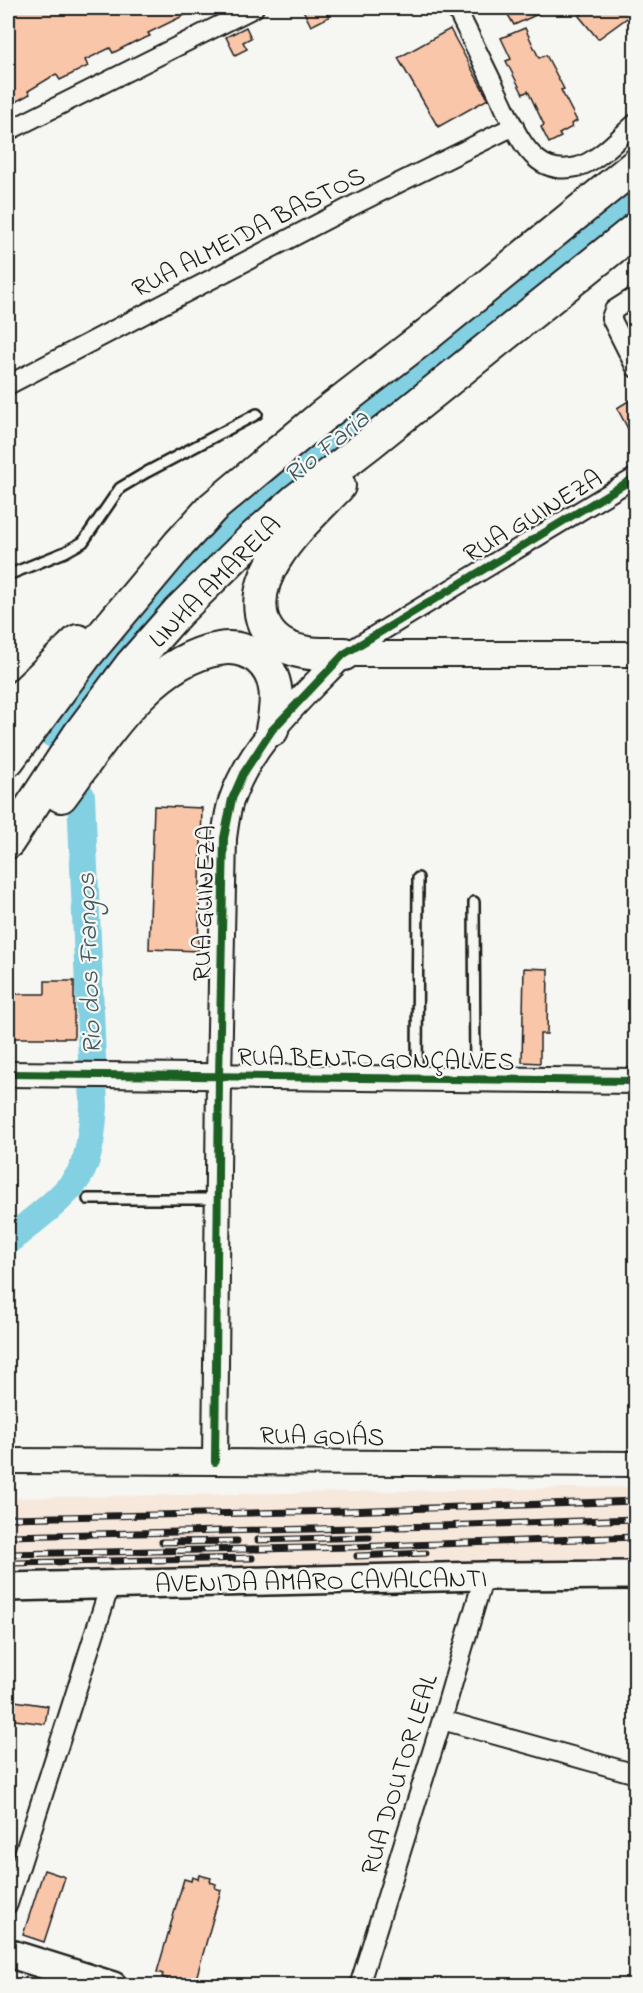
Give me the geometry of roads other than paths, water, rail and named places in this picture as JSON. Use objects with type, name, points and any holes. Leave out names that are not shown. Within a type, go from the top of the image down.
[{"type":"highway","points":[[608,187],[636,158]]},
{"type":"highway","name":"LINHA AMARELA","points":[[8,760],[86,654],[212,508],[259,467],[427,335],[636,165]]},
{"type":"highway","name":"LINHA AMARELA","points":[[8,842],[86,725],[131,665],[177,613],[252,538],[296,500],[636,229]]},
{"type":"highway","points":[[344,654],[304,653],[288,648],[276,640],[268,632],[262,619],[261,588],[268,571],[290,539],[342,483],[370,443]]},
{"type":"highway","points":[[8,709],[83,637],[131,601]]},
{"type":"highway","points":[[8,862],[140,694],[161,675],[183,661],[205,651],[225,648],[237,648],[252,653],[264,663],[273,677],[276,712],[272,730]]},
{"type":"main road","name":"AVENIDA AMARO CAVALCANTI","points":[[8,1587],[484,1576],[636,1575]]},
{"type":"main road","points":[[8,1953],[113,1986]]},
{"type":"street","points":[[8,131],[254,8]]},
{"type":"street","points":[[456,8],[514,126],[528,149],[539,161],[551,167],[566,169],[580,166],[596,157],[636,123]]},
{"type":"street","name":"RUA ALMEIDA BASTOS","points":[[8,385],[356,204],[514,126]]},
{"type":"street","points":[[636,296],[612,313],[612,321],[636,368]]},
{"type":"street","name":"RUA GUINEZA","points":[[215,1462],[219,1077],[225,838],[232,799],[243,774],[272,730],[344,654],[636,477]]},
{"type":"street","points":[[344,654],[636,654]]},
{"type":"street","name":"RUA BENTO GONÇALVES","points":[[8,1074],[636,1081]]},
{"type":"street","name":"RUA GOIÁS","points":[[8,1461],[636,1464]]},
{"type":"street","name":"RUA DOUTOR LEAL","points":[[359,1986],[442,1720],[484,1576]]},
{"type":"street","points":[[8,1904],[110,1585]]},
{"type":"street","points":[[442,1720],[636,1774]]},
{"type":"lane","points":[[8,575],[65,552],[83,542],[120,488],[257,414]]},
{"type":"lane","points":[[417,1079],[418,878]]},
{"type":"lane","points":[[474,902],[475,1080]]},
{"type":"lane","points":[[88,1199],[218,1199]]},
{"type":"waterway","name":"Rio Faria","points":[[53,734],[141,620],[214,544],[277,486],[636,195]]},
{"type":"waterway","name":"Rio dos Frangos","points":[[8,1241],[68,1189],[82,1170],[91,1139],[94,1106],[81,796]]},
{"type":"railway","points":[[8,1518],[344,1511],[636,1501]]},
{"type":"railway","points":[[8,1536],[636,1519]]},
{"type":"railway","points":[[258,1540],[369,1537]]},
{"type":"railway","points":[[8,1554],[352,1547],[636,1537]]},
{"type":"railway","points":[[162,1542],[237,1541]]},
{"type":"railway","points":[[357,1556],[426,1553]]},
{"type":"railway","points":[[12,1563],[252,1558]]}]
